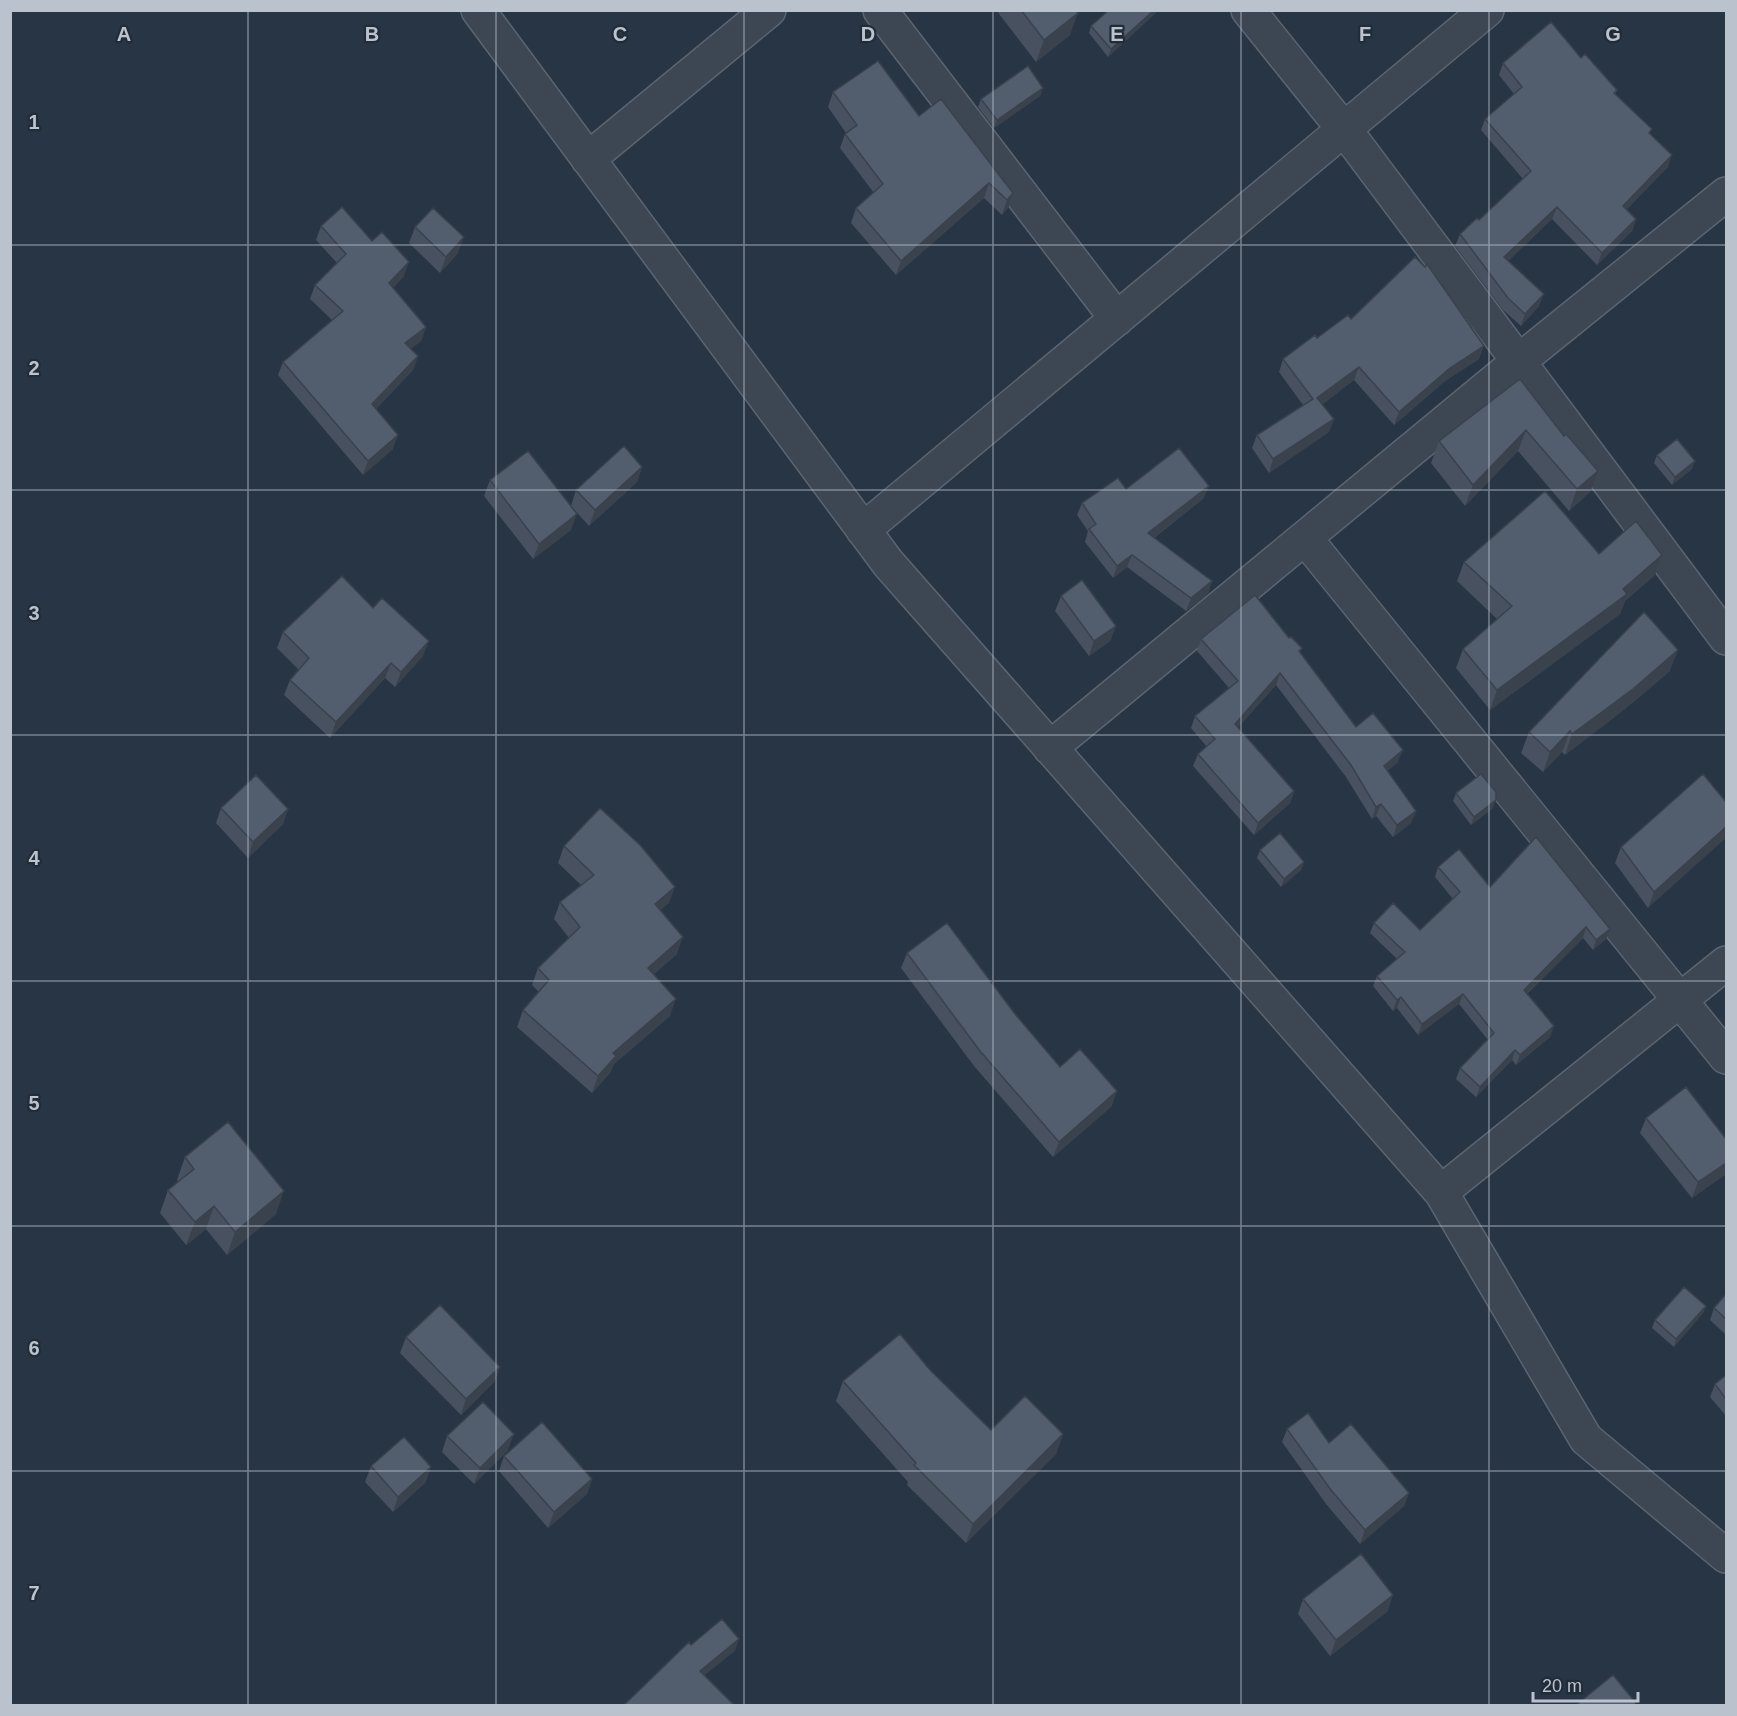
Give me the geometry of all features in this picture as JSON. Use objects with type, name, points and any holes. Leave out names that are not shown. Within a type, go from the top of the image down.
[{"type":"street","points":[[478,10],[888,563],[1441,1192],[1586,1439],[1726,1556]]},
{"type":"street","points":[[588,159],[769,10]]},
{"type":"street","points":[[880,10],[1117,319]]},
{"type":"street","points":[[1248,10],[1344,129],[1519,361],[1722,620]]},
{"type":"street","points":[[863,530],[1487,10]]},
{"type":"street","points":[[1050,748],[1519,361],[1726,194]]},
{"type":"street","points":[[1305,538],[1726,1057]]},
{"type":"street","points":[[1441,1192],[1726,963]]},
{"type":"building","points":[[1021,10],[1076,10],[1078,13],[1044,40]]},
{"type":"building","points":[[1109,10],[1154,10],[1111,49],[1091,26]]},
{"type":"building","points":[[1551,22],[1581,58],[1585,54],[1617,90],[1614,93],[1652,129],[1649,133],[1672,155],[1623,206],[1636,219],[1602,253],[1557,207],[1504,257],[1544,294],[1525,314],[1508,298],[1460,234],[1477,218],[1479,220],[1531,171],[1485,119],[1522,87],[1503,63]]},
{"type":"building","points":[[878,61],[919,116],[941,99],[1013,193],[1007,200],[989,183],[901,261],[856,208],[883,184],[845,134],[857,125],[833,92]]},
{"type":"building","points":[[1028,66],[1043,88],[997,120],[981,99]]},
{"type":"building","points":[[342,207],[372,241],[382,232],[409,262],[389,283],[426,327],[405,343],[418,356],[372,404],[398,435],[368,461],[283,362],[343,311],[315,285],[346,254],[321,226]]},
{"type":"building","points":[[433,208],[464,237],[446,257],[415,227]]},
{"type":"building","points":[[1415,257],[1425,267],[1427,264],[1484,346],[1450,368],[1399,412],[1359,367],[1317,398],[1334,419],[1273,459],[1257,435],[1313,399],[1283,359],[1315,335],[1317,338],[1348,315],[1351,319]]},
{"type":"building","points":[[1520,379],[1564,436],[1566,434],[1598,471],[1577,489],[1526,430],[1473,485],[1439,441]]},
{"type":"building","points":[[1677,439],[1695,461],[1675,477],[1657,455]]},
{"type":"building","points":[[624,446],[642,467],[595,510],[576,490]]},
{"type":"building","points":[[1179,448],[1209,486],[1148,533],[1212,581],[1191,598],[1132,555],[1117,566],[1089,529],[1096,524],[1082,503],[1118,478],[1126,489]]},
{"type":"building","points":[[528,451],[577,514],[539,544],[490,480]]},
{"type":"building","points":[[1545,491],[1599,554],[1636,521],[1662,555],[1623,589],[1627,594],[1497,690],[1463,649],[1512,606],[1464,562]]},
{"type":"building","points":[[342,576],[373,608],[382,598],[429,641],[401,672],[391,663],[336,722],[290,680],[309,658],[283,632]]},
{"type":"building","points":[[1082,580],[1116,626],[1094,641],[1061,596]]},
{"type":"building","points":[[1255,595],[1289,638],[1291,637],[1302,648],[1299,651],[1356,727],[1373,713],[1403,750],[1384,766],[1416,811],[1397,825],[1381,804],[1376,807],[1351,765],[1280,673],[1235,724],[1294,791],[1258,823],[1198,754],[1215,739],[1195,716],[1238,681],[1201,639]]},
{"type":"building","points":[[1644,612],[1678,650],[1633,689],[1572,734],[1570,731],[1550,752],[1529,732]]},
{"type":"building","points":[[1481,774],[1496,792],[1496,800],[1474,817],[1456,793]]},
{"type":"building","points":[[1703,774],[1726,802],[1726,827],[1654,892],[1621,847]]},
{"type":"building","points":[[256,775],[288,809],[253,842],[221,808]]},
{"type":"building","points":[[600,808],[640,845],[675,887],[655,904],[683,937],[648,968],[676,999],[613,1053],[616,1056],[598,1076],[523,1010],[549,980],[538,968],[580,927],[560,902],[594,875],[564,846]]},
{"type":"building","points":[[1280,833],[1304,862],[1284,879],[1260,850]]},
{"type":"building","points":[[1536,837],[1610,929],[1596,940],[1586,927],[1524,990],[1554,1026],[1520,1055],[1515,1050],[1480,1087],[1460,1068],[1494,1033],[1463,994],[1422,1024],[1401,997],[1397,1000],[1377,976],[1405,952],[1374,923],[1393,903],[1420,930],[1460,892],[1438,867],[1459,849],[1490,887]]},
{"type":"building","points":[[947,923],[1015,1014],[1060,1067],[1080,1049],[1117,1091],[1059,1142],[980,1051],[907,953]]},
{"type":"building","points":[[1686,1087],[1726,1139],[1726,1163],[1698,1182],[1646,1118]]},
{"type":"building","points":[[228,1122],[284,1191],[235,1232],[214,1206],[195,1222],[168,1190],[194,1169],[185,1157]]},
{"type":"building","points":[[1684,1287],[1706,1306],[1676,1339],[1655,1320]]},
{"type":"building","points":[[1726,1294],[1726,1319],[1714,1308]]},
{"type":"building","points":[[440,1305],[500,1367],[466,1399],[406,1337]]},
{"type":"building","points":[[900,1334],[930,1370],[991,1430],[1025,1396],[1063,1434],[973,1524],[914,1465],[916,1463],[843,1381]]},
{"type":"building","points":[[1726,1375],[1726,1399],[1715,1384]]},
{"type":"building","points":[[483,1402],[514,1434],[480,1468],[447,1436]]},
{"type":"building","points":[[1308,1413],[1329,1443],[1351,1424],[1409,1493],[1365,1530],[1331,1490],[1287,1429]]},
{"type":"building","points":[[542,1422],[592,1479],[554,1512],[504,1456]]},
{"type":"building","points":[[404,1437],[431,1467],[398,1497],[371,1466]]},
{"type":"building","points":[[1361,1554],[1393,1595],[1336,1640],[1303,1599]]},
{"type":"building","points":[[722,1619],[739,1639],[700,1671],[735,1706],[623,1706],[689,1642],[691,1645]]},
{"type":"building","points":[[1613,1675],[1636,1703],[1634,1706],[1575,1706]]}]
